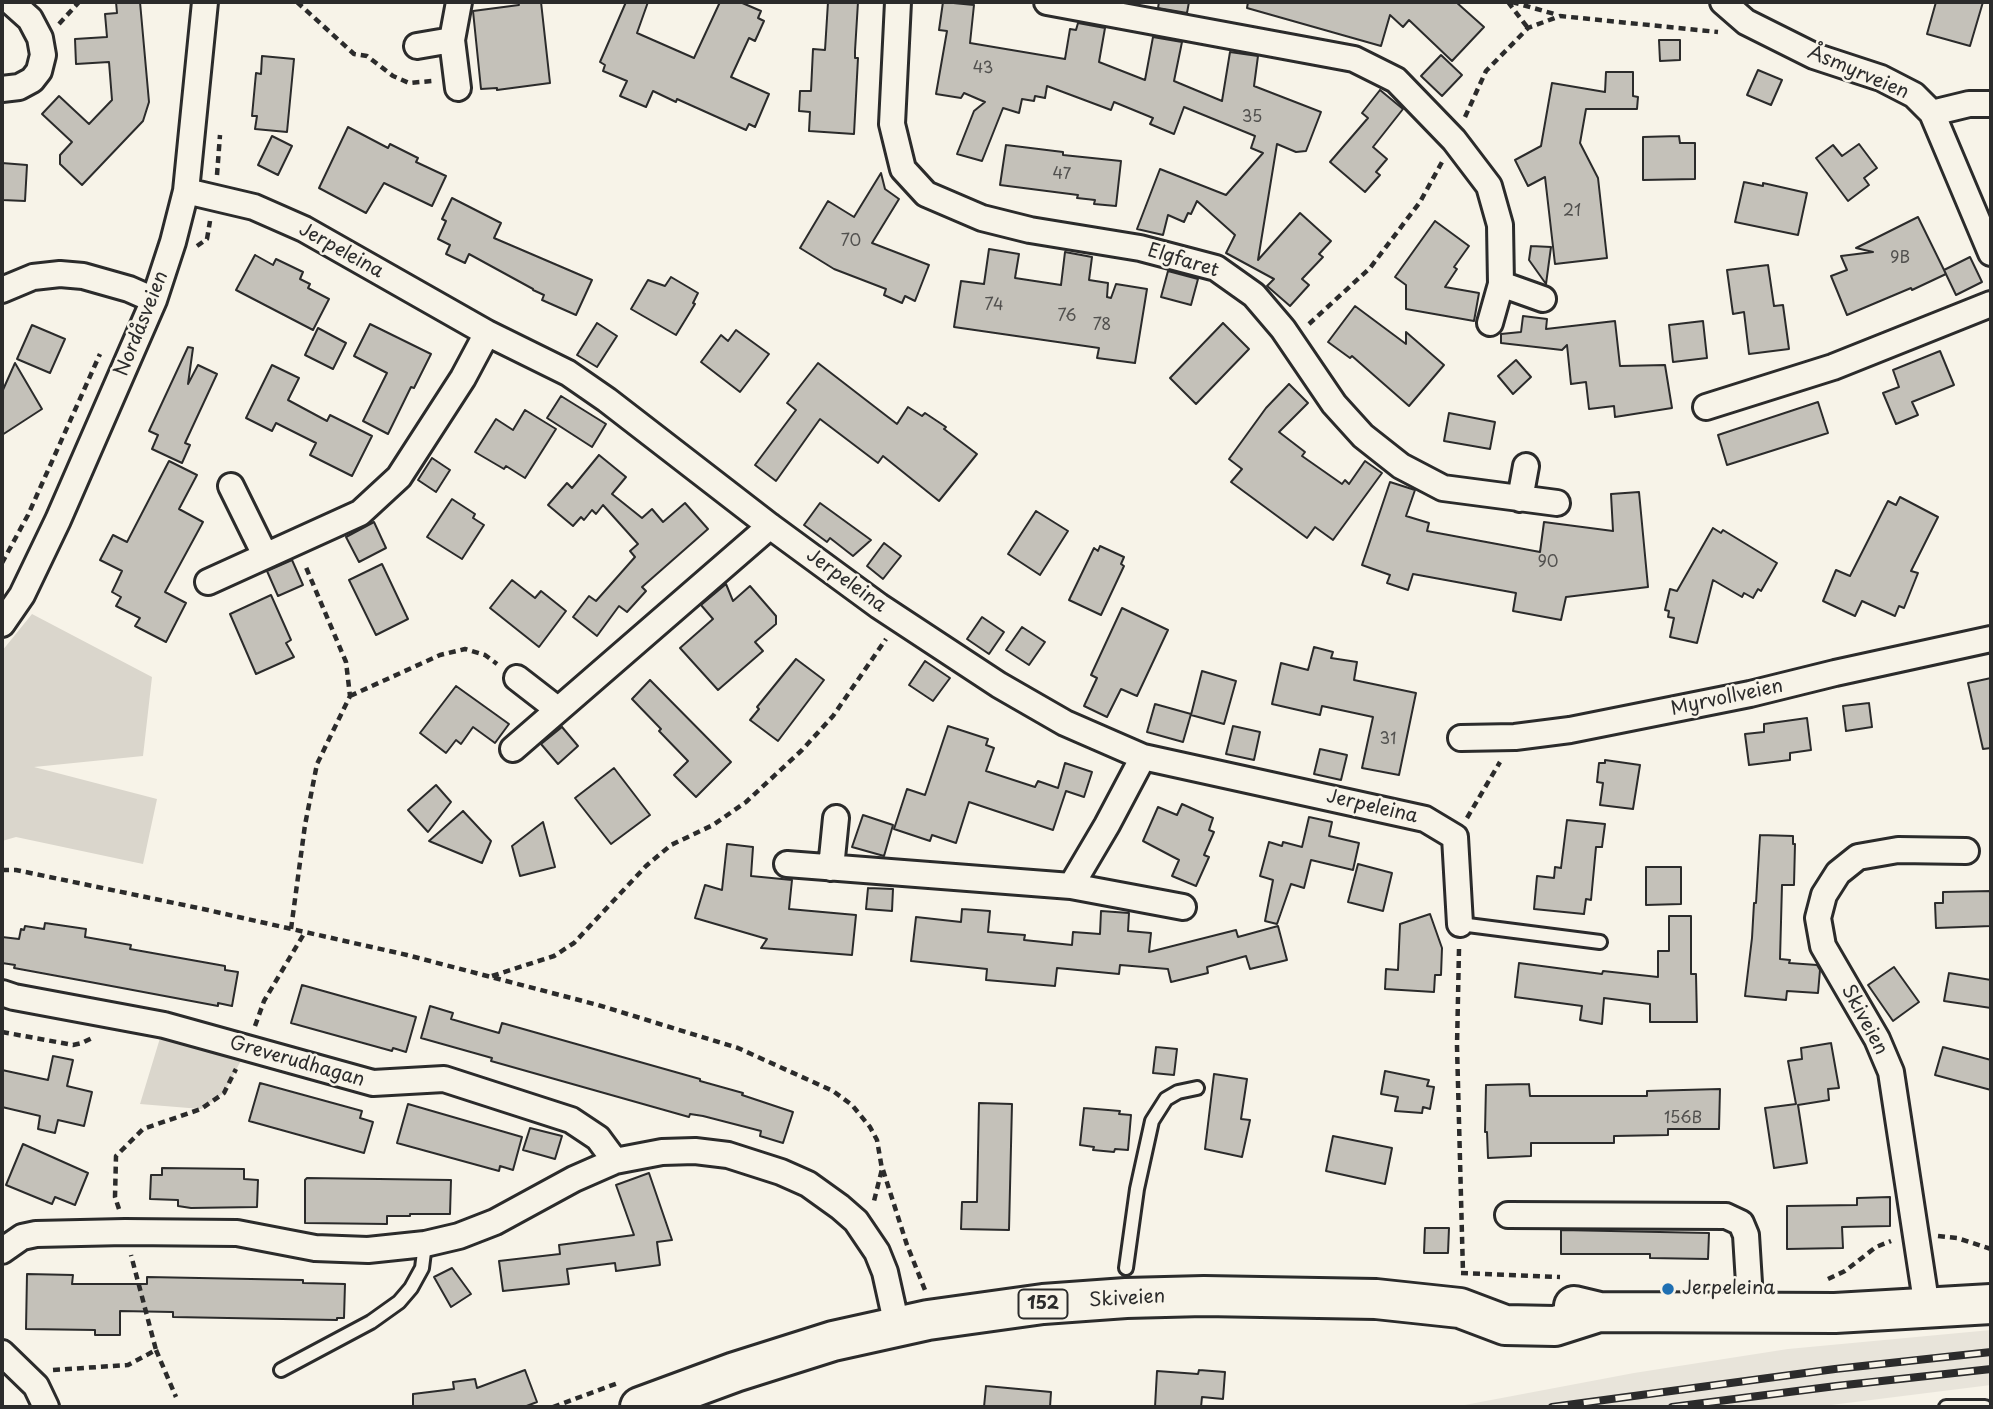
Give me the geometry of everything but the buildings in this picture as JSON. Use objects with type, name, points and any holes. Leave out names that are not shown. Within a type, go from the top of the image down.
[{"type":"main road","name":"Skiveien","points":[[640,1407],[778,1357],[897,1326],[1003,1308],[1126,1298],[1204,1296],[1376,1299],[1462,1291],[1505,1325],[1555,1326],[1599,1312],[1835,1312],[1991,1304]]},
{"type":"street","points":[[2,89],[19,87],[32,80],[39,71],[43,55],[40,38],[30,19],[11,2]]},
{"type":"street","name":"Nordåsveien","points":[[2,624],[22,595],[58,520],[154,300],[173,242],[186,191],[205,2]]},
{"type":"street","points":[[458,88],[452,40],[459,2]]},
{"type":"street","name":"Elgfaret","points":[[898,2],[892,124],[904,169],[926,194],[982,218],[1030,230],[1140,248],[1216,268],[1254,295],[1283,329],[1334,404],[1363,436],[1401,466],[1443,488],[1557,503]]},
{"type":"street","points":[[1047,2],[1354,59],[1396,80],[1454,140],[1489,186],[1500,225],[1501,284],[1490,324]]},
{"type":"street","name":"Åsmyrveien","points":[[1723,2],[1746,22],[1814,56],[1881,78],[1914,95],[1932,113],[1991,253]]},
{"type":"street","points":[[417,46],[452,40]]},
{"type":"street","points":[[1932,113],[1969,104],[1991,104]]},
{"type":"street","name":"Jerpeleina","points":[[186,191],[254,207],[304,229],[487,333],[578,380],[770,526],[899,619],[999,685],[1054,717],[1143,757],[1425,819],[1455,837]]},
{"type":"street","points":[[2,290],[33,278],[60,274],[83,276],[129,289],[154,300]]},
{"type":"street","points":[[1501,284],[1543,299]]},
{"type":"street","points":[[1706,407],[1833,367],[1991,304]]},
{"type":"street","points":[[208,582],[360,513],[399,477],[463,379],[487,333]]},
{"type":"street","points":[[1520,499],[1526,466]]},
{"type":"street","points":[[230,486],[265,555]]},
{"type":"street","points":[[513,749],[770,526]]},
{"type":"street","name":"Myrvollveien","points":[[1461,738],[1514,737],[1570,730],[1750,694],[1991,639]]},
{"type":"street","points":[[517,678],[557,709]]},
{"type":"street","points":[[1070,886],[1107,825],[1143,757]]},
{"type":"street","points":[[831,868],[836,818]]},
{"type":"street","points":[[1455,837],[1460,924]]},
{"type":"street","name":"Skiveien","points":[[1927,1308],[1891,1072],[1877,1039],[1823,946],[1818,918],[1824,895],[1838,873],[1858,857],[1898,850],[1966,851]]},
{"type":"street","points":[[787,864],[1070,886],[1183,907]]},
{"type":"street","name":"Greverudhagan","points":[[2,993],[164,1025],[373,1083],[444,1079],[571,1120],[598,1138],[615,1161]]},
{"type":"street","points":[[4,1245],[36,1234],[125,1232],[237,1233],[328,1248],[368,1250],[425,1244],[459,1236],[495,1222],[574,1179],[615,1161],[662,1152],[695,1151],[728,1155],[781,1172],[808,1184],[840,1207],[860,1227],[877,1252],[885,1272],[897,1326]]},
{"type":"street","points":[[1508,1215],[1726,1216],[1741,1223],[1746,1234],[1749,1283]]},
{"type":"street","points":[[2,1353],[36,1385],[46,1407]]},
{"type":"lane","points":[[1460,924],[1600,942]]},
{"type":"lane","points":[[1126,1268],[1137,1189],[1152,1121],[1166,1099],[1197,1088]]},
{"type":"lane","points":[[281,1370],[371,1322],[399,1302],[422,1268],[425,1244]]},
{"type":"lane","points":[[1945,1407],[1985,1407]]},
{"type":"path","points":[[297,2],[354,54],[367,56],[393,76],[410,83],[438,81],[453,96],[458,88]]},
{"type":"path","points":[[1510,2],[1528,28]]},
{"type":"path","points":[[1510,2],[1560,16],[1726,33],[1746,22]]},
{"type":"path","points":[[1290,341],[1370,268],[1420,202],[1454,140],[1486,71],[1528,28],[1560,16]]},
{"type":"path","points":[[2,563],[28,515],[101,352]]},
{"type":"path","points":[[291,929],[305,825],[317,764],[350,696],[346,662],[295,542]]},
{"type":"path","points":[[492,977],[554,956],[574,943],[646,866],[671,845],[713,825],[746,802],[802,750],[833,716],[899,619]]},
{"type":"path","points":[[350,696],[440,655],[465,649],[485,655],[517,678]]},
{"type":"path","points":[[1455,837],[1514,737]]},
{"type":"path","points":[[2,870],[16,870],[305,932],[492,977],[598,1005],[725,1044],[811,1080],[852,1105],[870,1127],[877,1140],[882,1169],[907,1245],[925,1290]]},
{"type":"path","points":[[1460,924],[1457,1046],[1462,1291]]},
{"type":"path","points":[[176,1397],[156,1350],[116,1197],[116,1156],[143,1129],[201,1110],[224,1093],[247,1049],[264,1001],[305,932]]},
{"type":"path","points":[[2,1032],[60,1043],[82,1044],[97,1033],[104,1013]]},
{"type":"path","points":[[860,1227],[873,1205],[882,1169]]},
{"type":"path","points":[[1818,1282],[1836,1276],[1882,1244],[1917,1237],[1957,1238],[1991,1250]]},
{"type":"path","points":[[1449,1272],[1462,1291]]},
{"type":"path","points":[[1462,1291],[1571,1278]]},
{"type":"path","points":[[21,1372],[128,1365],[156,1350]]},
{"type":"shaded area","points":[[32,614],[152,677],[143,756],[34,767],[157,799],[143,864],[16,837],[2,841],[2,651]]},
{"type":"shaded area","points":[[164,1025],[247,1049],[224,1093],[201,1109],[140,1104]]},
{"type":"shaded area","points":[[1991,1330],[1991,1385],[1815,1407],[1454,1407],[1634,1373],[1788,1349]]},
{"type":"railway","points":[[1552,1407],[1835,1369],[1991,1352]]},
{"type":"railway","points":[[1672,1407],[1991,1369]]},
{"type":"place","name":"Jerpeleina","points":[[1668,1289]]}]
